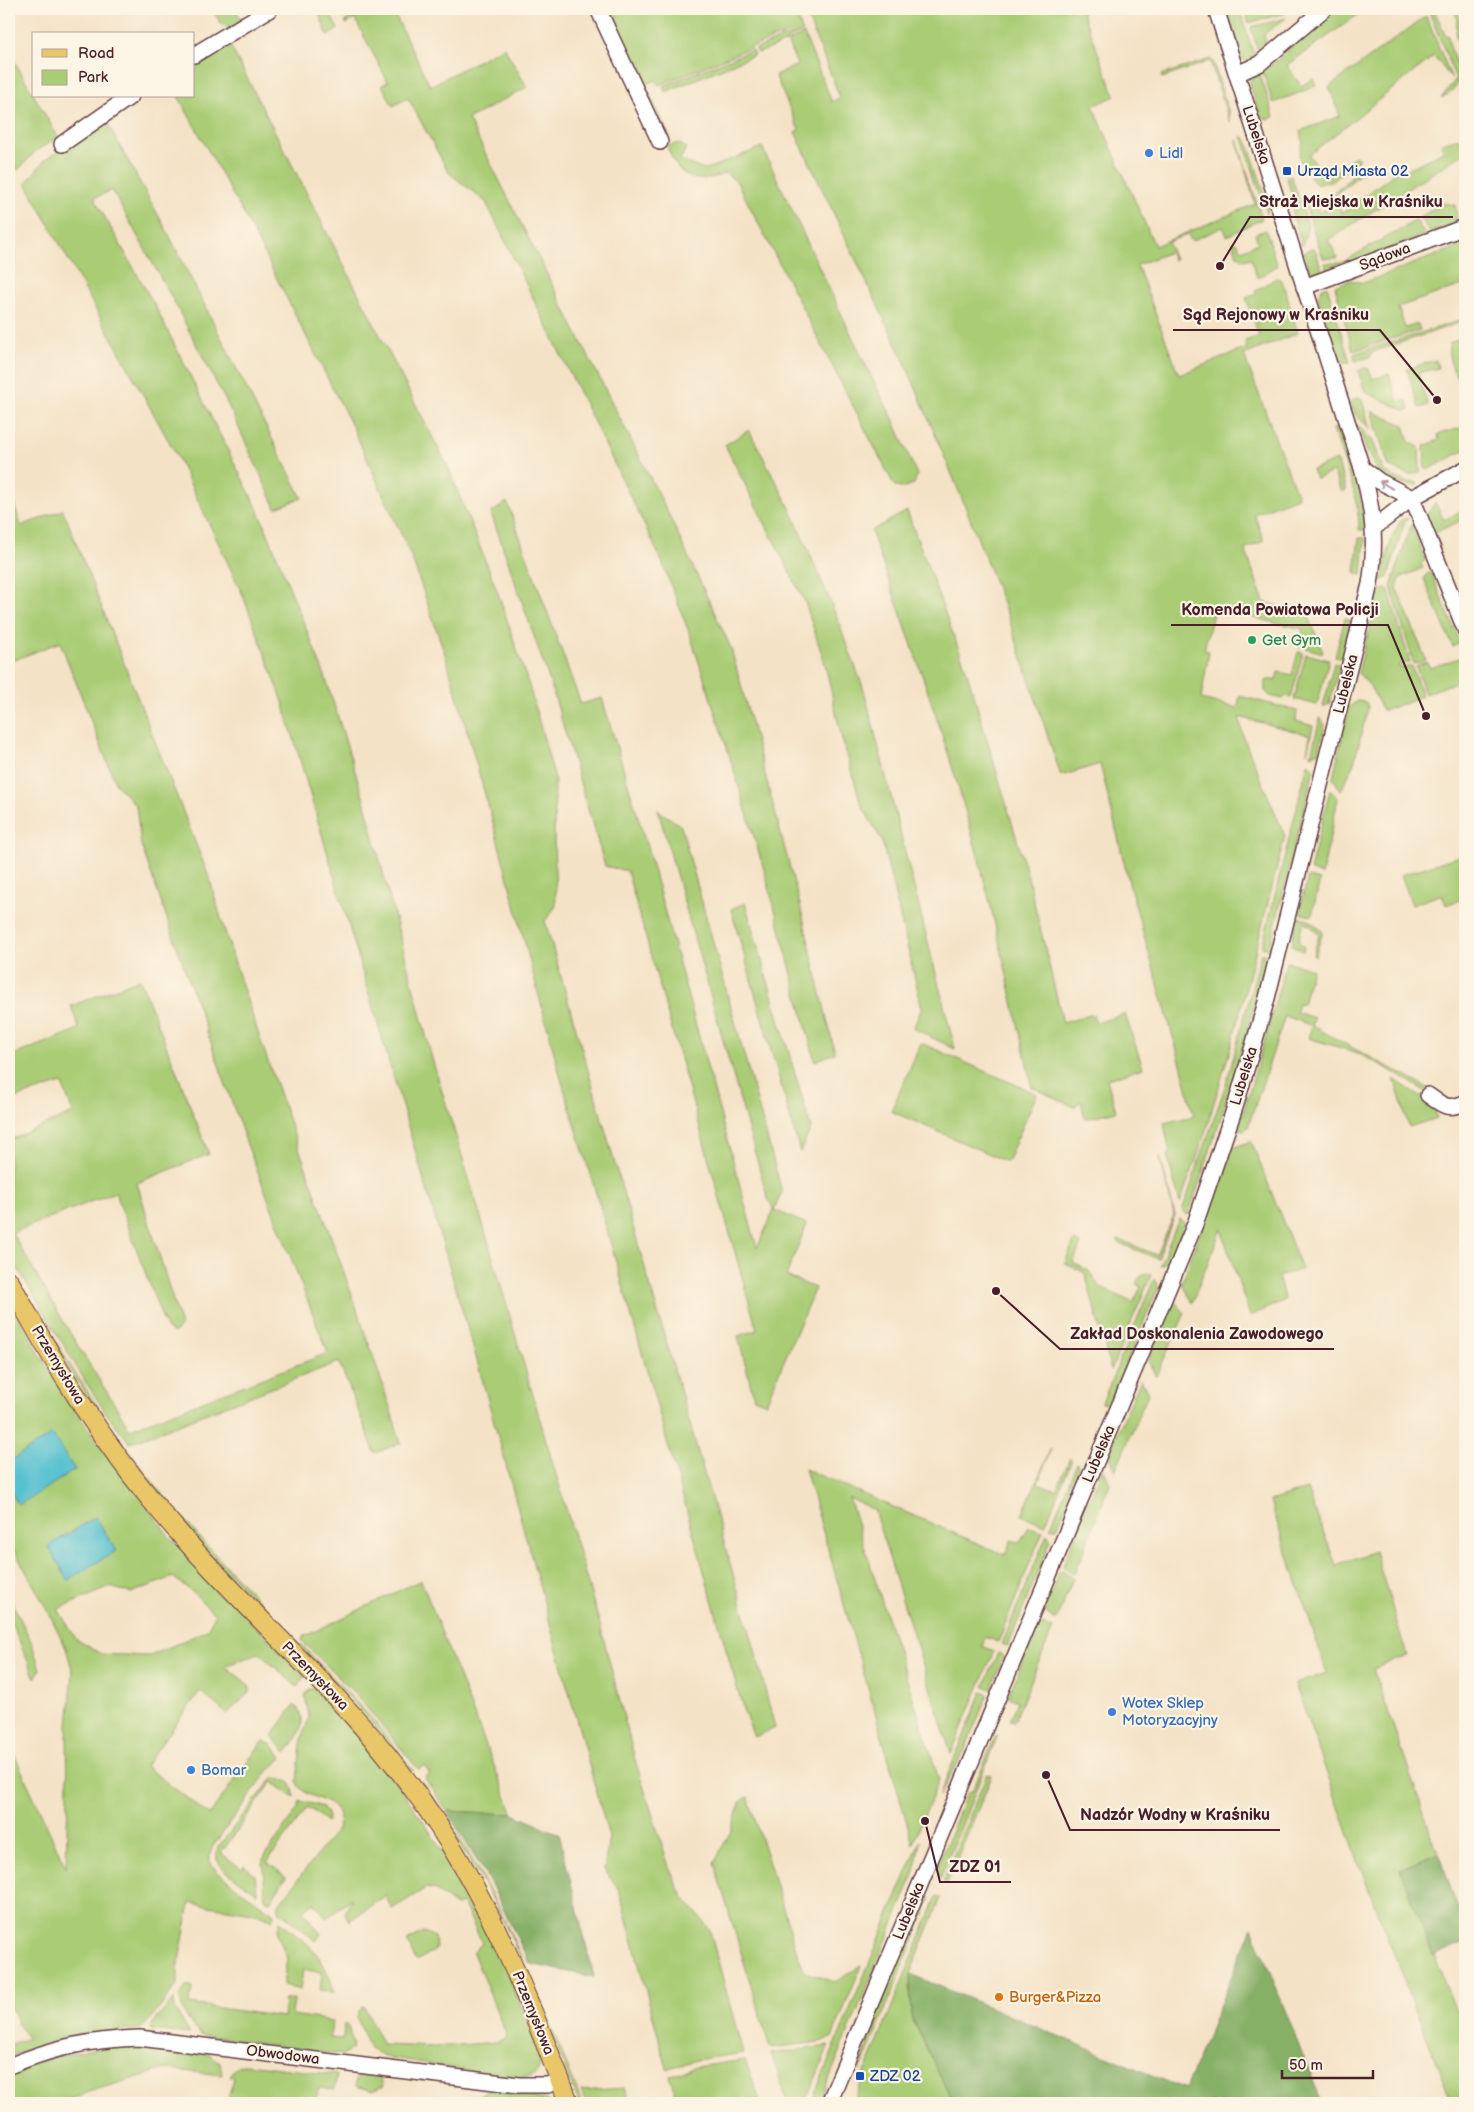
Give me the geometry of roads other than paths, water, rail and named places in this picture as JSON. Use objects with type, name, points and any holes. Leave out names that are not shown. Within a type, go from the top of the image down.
[{"type":"main road","name":"Przemysłowa","points":[[12,1292],[90,1417],[150,1497],[207,1564],[366,1729],[431,1814],[465,1868],[499,1933],[529,2001],[569,2103]]},
{"type":"street","points":[[195,54],[270,9]]},
{"type":"street","points":[[598,9],[660,142]]},
{"type":"street","name":"Lubelska","points":[[830,2103],[1195,1224],[1219,1157],[1266,1002],[1370,584],[1375,527],[1371,501],[1216,9]]},
{"type":"street","points":[[1237,74],[1258,64],[1324,9]]},
{"type":"street","points":[[62,144],[128,98]]},
{"type":"street","name":"Sądowa","points":[[1304,287],[1465,227]]},
{"type":"street","points":[[1362,468],[1379,481],[1412,498],[1465,629]]},
{"type":"street","points":[[1375,527],[1412,498],[1465,469]]},
{"type":"street","points":[[1428,1095],[1448,1107],[1453,1108],[1465,1103]]},
{"type":"street","name":"Obwodowa","points":[[9,2066],[45,2051],[84,2042],[139,2038],[519,2085],[548,2085],[560,2080]]},
{"type":"water","points":[[52,1434],[75,1470],[19,1505],[9,1489],[9,1462]]},
{"type":"water","points":[[96,1517],[116,1551],[68,1580],[48,1546]]},
{"type":"place","name":"Lidl","points":[[1149,153]]},
{"type":"place","name":"Urząd Miasta 02","points":[[1287,171]]},
{"type":"place","name":"Straż Miejska w Kraśniku","points":[[1220,266]]},
{"type":"place","name":"Sąd Rejonowy w Kraśniku","points":[[1437,400]]},
{"type":"place","name":"Get Gym","points":[[1252,640]]},
{"type":"place","name":"Komenda Powiatowa Policji","points":[[1426,716]]},
{"type":"place","name":"Zakład Doskonalenia Zawodowego","points":[[996,1291]]},
{"type":"place","name":"Wotex Sklep Motoryzacyjny","points":[[1112,1712]]},
{"type":"place","name":"Bomar","points":[[191,1770]]},
{"type":"place","name":"Nadzór Wodny w Kraśniku","points":[[1046,1775]]},
{"type":"place","name":"ZDZ 01","points":[[925,1821]]},
{"type":"place","name":"Burger&Pizza","points":[[999,1997]]},
{"type":"place","name":"ZDZ 02","points":[[860,2076]]}]
